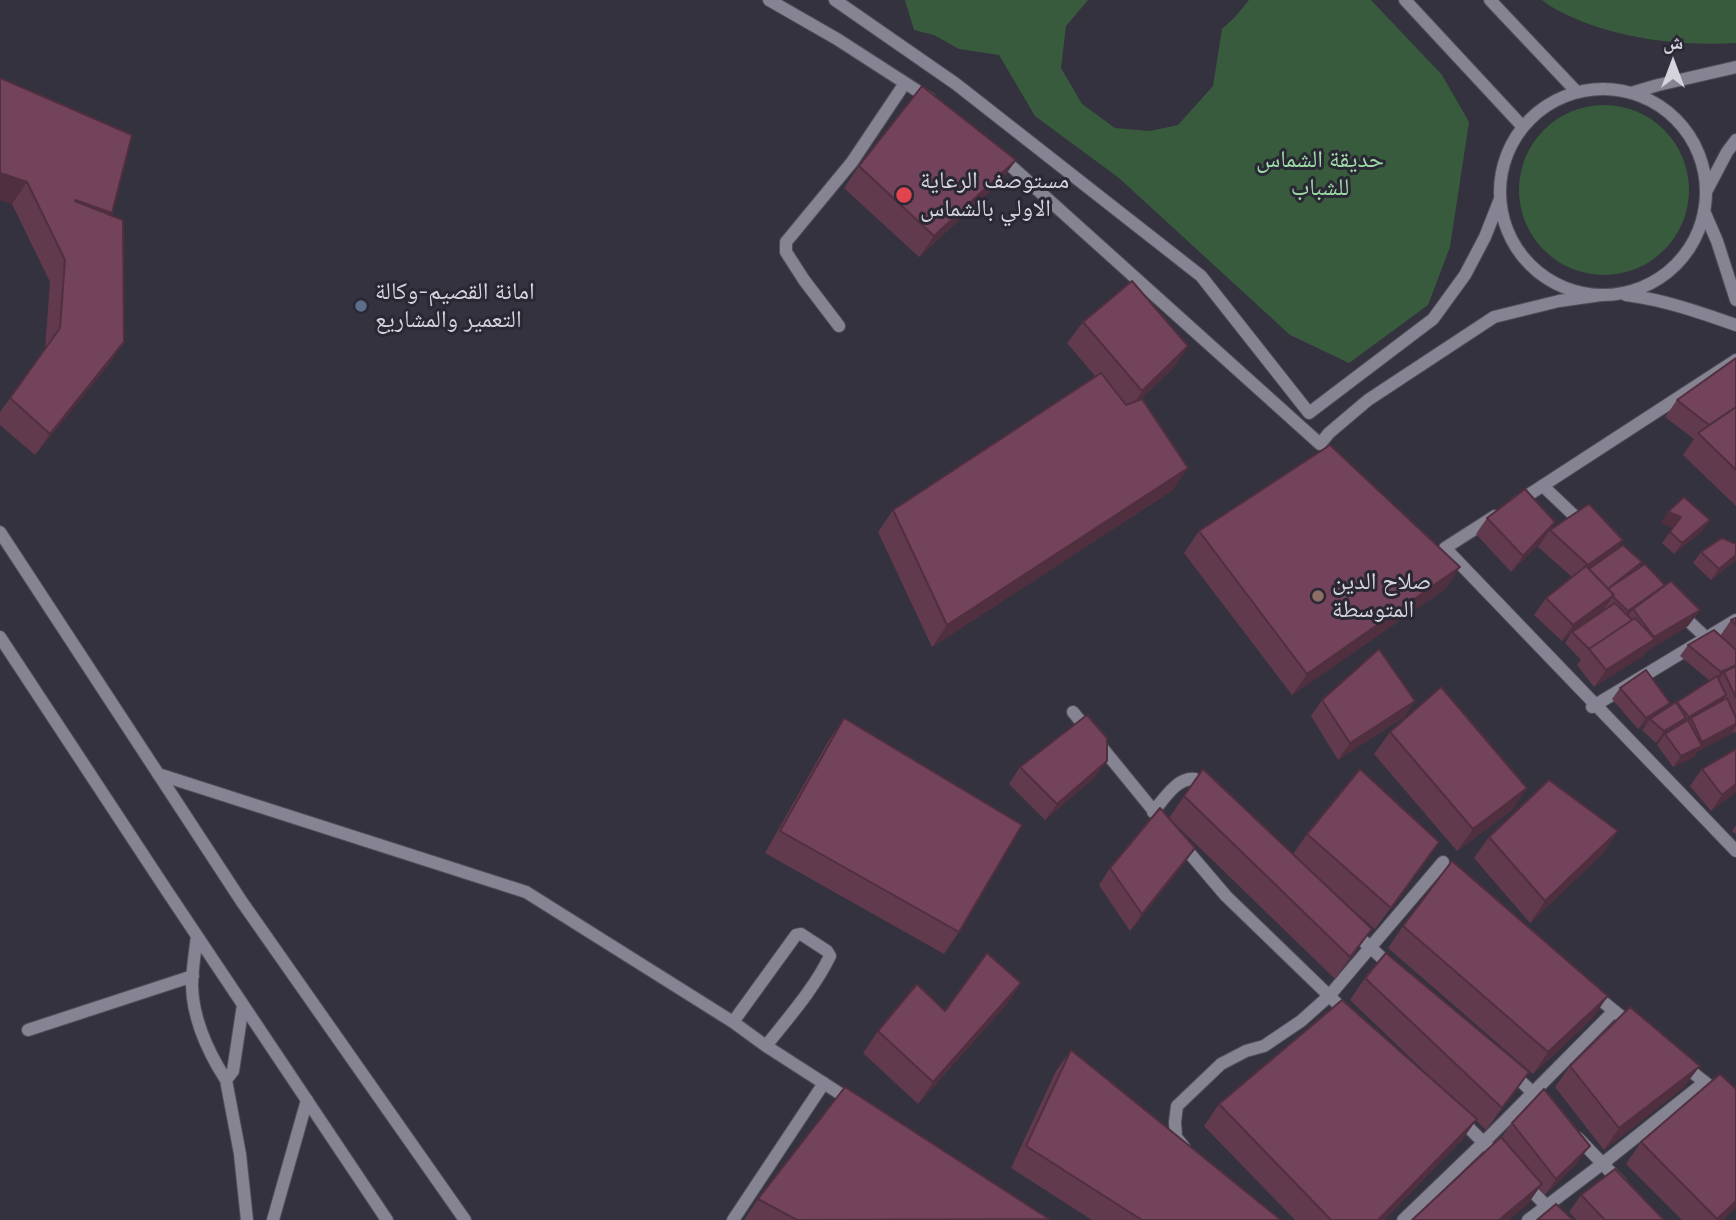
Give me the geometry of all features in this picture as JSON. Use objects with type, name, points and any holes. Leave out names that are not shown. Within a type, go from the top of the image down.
[{"type":"street","points":[[769,0],[837,39],[939,106]]},
{"type":"street","points":[[835,0],[956,84],[1201,276],[1309,413],[1433,319],[1465,275],[1485,237],[1500,199]]},
{"type":"street","points":[[1405,0],[1523,127]]},
{"type":"street","points":[[1490,0],[1575,90],[1607,90],[1631,93],[1647,99],[1679,122],[1699,154],[1707,190],[1701,225],[1694,242],[1662,277],[1619,294]]},
{"type":"street","points":[[1631,93],[1736,67]]},
{"type":"street","points":[[839,326],[786,252],[786,242],[852,162],[905,83]]},
{"type":"street","points":[[1575,90],[1540,111],[1523,127],[1515,139],[1501,178],[1500,199],[1503,216],[1515,246],[1532,266],[1562,286],[1601,295]]},
{"type":"street","points":[[1707,190],[1736,140]]},
{"type":"street","points":[[992,149],[1321,444],[1329,433],[1368,400],[1494,317],[1559,301],[1619,294],[1652,298],[1736,325]]},
{"type":"street","points":[[1704,209],[1736,300]]},
{"type":"street","points":[[1736,360],[1445,548],[1736,851]]},
{"type":"street","points":[[1543,486],[1592,531]]},
{"type":"street","points":[[0,532],[242,902],[465,1220]]},
{"type":"street","points":[[1671,604],[1736,666]]},
{"type":"street","points":[[1594,706],[1736,620]]},
{"type":"street","points":[[0,637],[387,1220]]},
{"type":"street","points":[[1073,712],[1153,812],[1226,896],[1358,1023]]},
{"type":"street","points":[[158,774],[526,892],[733,1022],[859,1106]]},
{"type":"street","points":[[1153,812],[1181,781],[1187,778],[1195,779],[1215,803]]},
{"type":"street","points":[[1678,791],[1690,784]]},
{"type":"street","points":[[1196,1159],[1176,1137],[1177,1106],[1221,1064],[1246,1051],[1264,1046],[1301,1021],[1329,996],[1443,862]]},
{"type":"street","points":[[1340,920],[1401,974]]},
{"type":"street","points":[[733,1022],[796,935],[801,934],[827,951],[830,956],[826,965],[766,1046]]},
{"type":"street","points":[[197,936],[192,976],[196,1015],[213,1061],[226,1080],[240,1154],[247,1220]]},
{"type":"street","points":[[28,1030],[192,976]]},
{"type":"street","points":[[1583,986],[1642,1033]]},
{"type":"street","points":[[226,1080],[233,1071],[243,1005]]},
{"type":"street","points":[[1403,1220],[1613,1012]]},
{"type":"street","points":[[1673,1057],[1736,1107]]},
{"type":"street","points":[[1503,1065],[1534,1092],[1629,1192]]},
{"type":"street","points":[[1528,1220],[1705,1082]]},
{"type":"street","points":[[733,1220],[824,1083]]},
{"type":"street","points":[[273,1220],[307,1100]]},
{"type":"street","points":[[1445,1104],[1560,1220]]},
{"type":"green space","name":"حديقة الشماس للشباب","points":[[905,0],[1088,0],[1066,26],[1061,68],[1082,104],[1115,128],[1150,131],[1178,125],[1213,86],[1222,29],[1249,0],[1371,0],[1442,75],[1469,122],[1450,247],[1428,305],[1349,363],[1290,335],[1119,178],[1035,116],[999,55],[959,49],[934,35],[914,30]]},
{"type":"green space","points":[[1542,0],[1736,0],[1736,43],[1671,42],[1627,35],[1585,23]]},
{"type":"green space","points":[[1604,105],[1636,112],[1664,130],[1682,158],[1689,190],[1682,222],[1664,250],[1636,268],[1604,275],[1572,268],[1544,250],[1526,222],[1519,190],[1526,158],[1544,130],[1572,112]]},
{"type":"building","points":[[0,78],[132,135],[112,213],[75,200],[123,220],[124,342],[50,434],[10,398],[60,328],[65,260],[27,182],[0,173]]},
{"type":"building","points":[[922,86],[1016,160],[934,236],[859,166]]},
{"type":"building","points":[[1132,281],[1188,346],[1142,391],[1083,322]]},
{"type":"building","points":[[1736,358],[1736,407],[1709,425],[1677,400]]},
{"type":"building","points":[[1101,373],[1126,405],[1142,399],[1188,468],[947,625],[893,510]]},
{"type":"building","points":[[1736,407],[1736,470],[1698,433]]},
{"type":"building","points":[[1330,445],[1460,567],[1307,674],[1199,531]]},
{"type":"building","points":[[1525,489],[1555,522],[1523,556],[1487,518]]},
{"type":"building","points":[[1684,497],[1710,520],[1682,543],[1670,532],[1681,517],[1668,512]]},
{"type":"building","points":[[1589,504],[1623,540],[1588,565],[1550,530]]},
{"type":"building","points":[[1722,538],[1736,544],[1736,555],[1719,569],[1701,552]]},
{"type":"building","points":[[1623,545],[1642,562],[1609,588],[1645,564],[1665,585],[1628,611],[1589,569]]},
{"type":"building","points":[[1586,566],[1614,595],[1573,625],[1546,598]]},
{"type":"building","points":[[1671,581],[1700,610],[1654,637],[1633,609]]},
{"type":"building","points":[[1615,603],[1632,620],[1589,649],[1572,632]]},
{"type":"building","points":[[1635,618],[1655,639],[1606,670],[1589,649]]},
{"type":"building","points":[[1714,630],[1736,650],[1736,665],[1721,672],[1688,645]]},
{"type":"building","points":[[1379,649],[1415,701],[1350,743],[1322,700]]},
{"type":"building","points":[[1736,666],[1736,698],[1724,672]]},
{"type":"building","points":[[1646,670],[1670,703],[1646,718],[1620,688]]},
{"type":"building","points":[[1717,676],[1726,695],[1689,717],[1677,702]]},
{"type":"building","points":[[1441,687],[1527,788],[1473,829],[1390,732]]},
{"type":"building","points":[[1727,698],[1736,724],[1702,742],[1691,718]]},
{"type":"building","points":[[1676,702],[1686,718],[1664,731],[1650,719]]},
{"type":"building","points":[[1087,715],[1107,738],[1107,761],[1057,804],[1020,767]]},
{"type":"building","points":[[844,718],[1022,825],[959,932],[780,831]]},
{"type":"building","points":[[1688,720],[1702,746],[1681,756],[1665,734]]},
{"type":"building","points":[[1736,749],[1736,784],[1722,795],[1702,769]]},
{"type":"building","points":[[1203,769],[1372,929],[1350,957],[1184,796]]},
{"type":"building","points":[[1360,769],[1439,842],[1391,908],[1307,834]]},
{"type":"building","points":[[1549,780],[1618,831],[1545,901],[1489,837]]},
{"type":"building","points":[[1160,808],[1195,848],[1142,914],[1110,868]]},
{"type":"building","points":[[1452,861],[1608,996],[1548,1052],[1403,926]]},
{"type":"building","points":[[987,953],[1021,983],[933,1082],[878,1031],[917,984],[945,1011]]},
{"type":"building","points":[[1386,953],[1529,1072],[1502,1108],[1365,978]]},
{"type":"building","points":[[1342,1000],[1477,1119],[1378,1220],[1331,1220],[1219,1104]]},
{"type":"building","points":[[1630,1007],[1700,1066],[1619,1128],[1570,1066]]},
{"type":"building","points":[[1071,1050],[1281,1220],[1142,1220],[1026,1146]]},
{"type":"building","points":[[1720,1074],[1736,1089],[1736,1201],[1717,1219],[1641,1142]]},
{"type":"building","points":[[845,1087],[1049,1219],[797,1220],[758,1199]]},
{"type":"building","points":[[1544,1089],[1590,1146],[1556,1179],[1512,1123]]},
{"type":"building","points":[[1501,1137],[1542,1184],[1499,1220],[1412,1220]]},
{"type":"building","points":[[1615,1169],[1664,1220],[1605,1220],[1581,1195]]},
{"type":"building","points":[[1556,1204],[1573,1220],[1537,1220]]},
{"type":"place","name":"مستوصف الرعاية الاولي بالشماس","points":[[904,195]]},
{"type":"place","name":"امانة القصيم-وكالة التعمير والمشاريع","points":[[361,306]]},
{"type":"place","name":"صلاح الدين المتوسطة","points":[[1318,596]]}]
